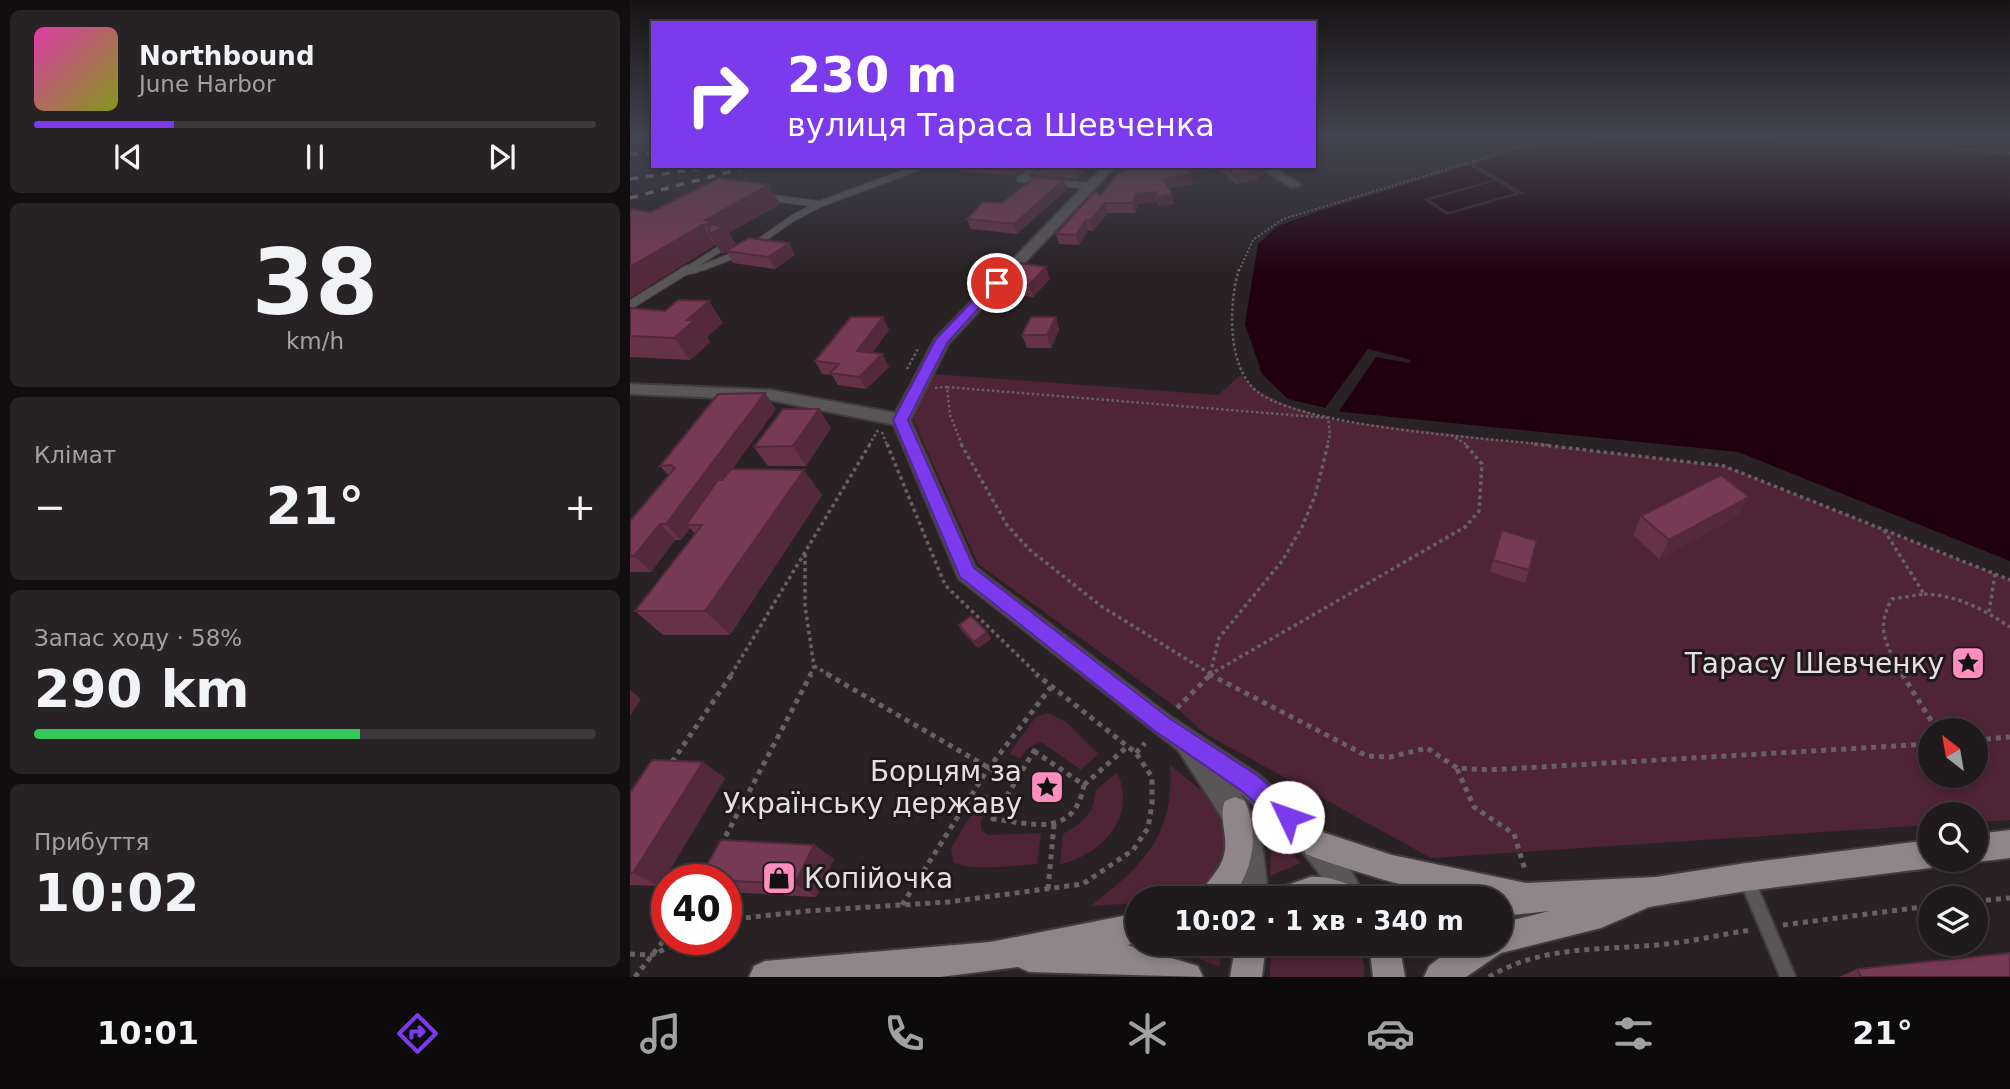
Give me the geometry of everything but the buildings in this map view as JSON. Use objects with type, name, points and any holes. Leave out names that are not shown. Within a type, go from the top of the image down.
[{"type":"main road","points":[[1224,886],[1240,855],[1242,834],[1235,811]]},
{"type":"main road","points":[[1316,844],[1392,869],[1528,883],[1656,892]]},
{"type":"main road","points":[[1988,847],[2010,844]]},
{"type":"main road","points":[[1513,935],[1601,913],[1656,892],[1745,877],[1918,855]]},
{"type":"main road","points":[[1513,893],[1528,883]]},
{"type":"main road","points":[[990,957],[1125,931]]},
{"type":"main road","points":[[1246,977],[1249,956]]},
{"type":"main road","points":[[1386,956],[1389,977]]},
{"type":"main road","points":[[1440,977],[1468,956]]},
{"type":"main road","points":[[1461,977],[1476,956]]},
{"type":"main road","points":[[765,977],[990,957],[1130,961],[1187,977]]},
{"type":"main road","points":[[1098,958],[1132,965],[1158,977]]},
{"type":"street","points":[[892,419],[910,382],[941,342],[1094,183]]},
{"type":"street","points":[[1290,183],[1295,186]]},
{"type":"street","points":[[630,389],[770,395],[892,419]]},
{"type":"street","points":[[892,419],[967,572],[1181,737],[1250,784],[1316,844],[1330,861],[1342,886]]},
{"type":"street","points":[[1181,737],[1235,811],[1249,846],[1253,886]]},
{"type":"lane","points":[[684,271],[732,257],[820,204],[877,183]]},
{"type":"lane","points":[[1056,183],[1090,186]]},
{"type":"lane","points":[[760,196],[820,204]]},
{"type":"lane","points":[[630,305],[718,250]]},
{"type":"lane","points":[[1745,877],[1787,977]]},
{"type":"path","points":[[1328,418],[1295,410],[1255,390],[1241,375],[1231,322],[1238,276],[1247,247],[1260,232],[1283,219],[1403,183]]},
{"type":"path","points":[[922,345],[913,355],[910,382],[1328,418],[1724,466],[2010,580]]},
{"type":"path","points":[[947,387],[946,408],[962,451],[1011,529],[1044,562],[1100,607],[1210,674],[1367,756],[1390,757],[1427,748],[1457,768],[1489,770],[1918,745]]},
{"type":"path","points":[[1210,674],[1219,638],[1282,561],[1302,527],[1315,496],[1330,435],[1328,418]]},
{"type":"path","points":[[672,762],[736,668],[805,553],[892,419]]},
{"type":"path","points":[[1177,708],[1210,674],[1465,527],[1479,511],[1482,464],[1467,445],[1449,434]]},
{"type":"path","points":[[1883,529],[1924,594]]},
{"type":"path","points":[[715,857],[797,704],[814,666],[805,606],[805,553]]},
{"type":"path","points":[[1989,612],[1995,574]]},
{"type":"path","points":[[1930,718],[1890,649],[1882,626],[1885,610],[1892,600],[1937,594],[1965,601],[1989,612],[2010,627]]},
{"type":"path","points":[[814,666],[1015,783]]},
{"type":"path","points":[[902,905],[988,769],[1051,687]]},
{"type":"path","points":[[1988,739],[2010,737]]},
{"type":"path","points":[[742,918],[902,905],[1083,884],[1133,850],[1148,828],[1152,804],[1152,777],[1136,753],[1145,743]]},
{"type":"path","points":[[1084,785],[1034,751],[993,819],[1054,825],[1075,816],[1083,801],[1084,785],[1128,746]]},
{"type":"path","points":[[1457,768],[1474,807],[1514,834],[1528,883]]},
{"type":"path","points":[[1048,889],[1054,825]]},
{"type":"path","points":[[1988,900],[2010,898]]},
{"type":"path","points":[[1489,977],[1514,963],[1548,954],[1667,943],[1918,908]]},
{"type":"path","points":[[630,954],[651,955]]},
{"type":"path","points":[[635,977],[652,955]]},
{"type":"shaded area","points":[[1413,183],[2010,183],[2010,561],[1738,452],[1343,412],[1288,399],[1262,374],[1245,324],[1258,244],[1278,226]]},
{"type":"shaded area","points":[[933,374],[1218,395],[1241,375],[1272,398],[1333,420],[1724,466],[2010,580],[2010,820],[1988,821],[1988,802],[1918,802],[1918,826],[1431,858],[1204,733],[1177,708],[978,564],[913,419]]},
{"type":"shaded area","points":[[1047,713],[1066,722],[1098,754],[1081,770],[1041,742],[1028,748],[1020,758],[1009,754],[1035,718]]},
{"type":"shaded area","points":[[1170,765],[1217,803],[1225,816],[1230,848],[1210,886],[1125,886],[1125,904],[1091,906],[1126,877],[1152,847],[1167,811]]},
{"type":"shaded area","points":[[1117,773],[1123,804],[1112,831],[1090,852],[1060,864],[1063,834],[1082,822],[1092,809],[1096,790]]},
{"type":"shaded area","points":[[984,794],[994,796],[981,820],[981,830],[988,835],[1041,833],[1037,864],[970,867],[953,862],[951,848]]},
{"type":"shaded area","points":[[1267,830],[1301,863],[1270,876],[1271,847]]},
{"type":"shaded area","points":[[1193,956],[1221,956],[1219,967]]},
{"type":"shaded area","points":[[1273,956],[1362,956],[1364,977],[1270,977]]},
{"type":"pier","points":[[1490,183],[1430,200],[1448,212],[1515,193],[1499,183],[1506,183],[1524,193],[1447,215],[1423,199]]},
{"type":"pier","points":[[1368,349],[1411,360],[1409,363],[1376,357],[1337,414],[1323,411]]},
{"type":"railway","points":[[630,198],[688,183]]},
{"type":"place","name":"Тарасу Шевченку","points":[[1968,663]]},
{"type":"place","name":"Борцям за Українську державу","points":[[1047,787]]},
{"type":"place","name":"Копійочка","points":[[779,878]]},
{"type":"route","points":[[997,283],[941,342],[901,420],[967,572],[1162,724],[1224,764],[1288,817]]}]
